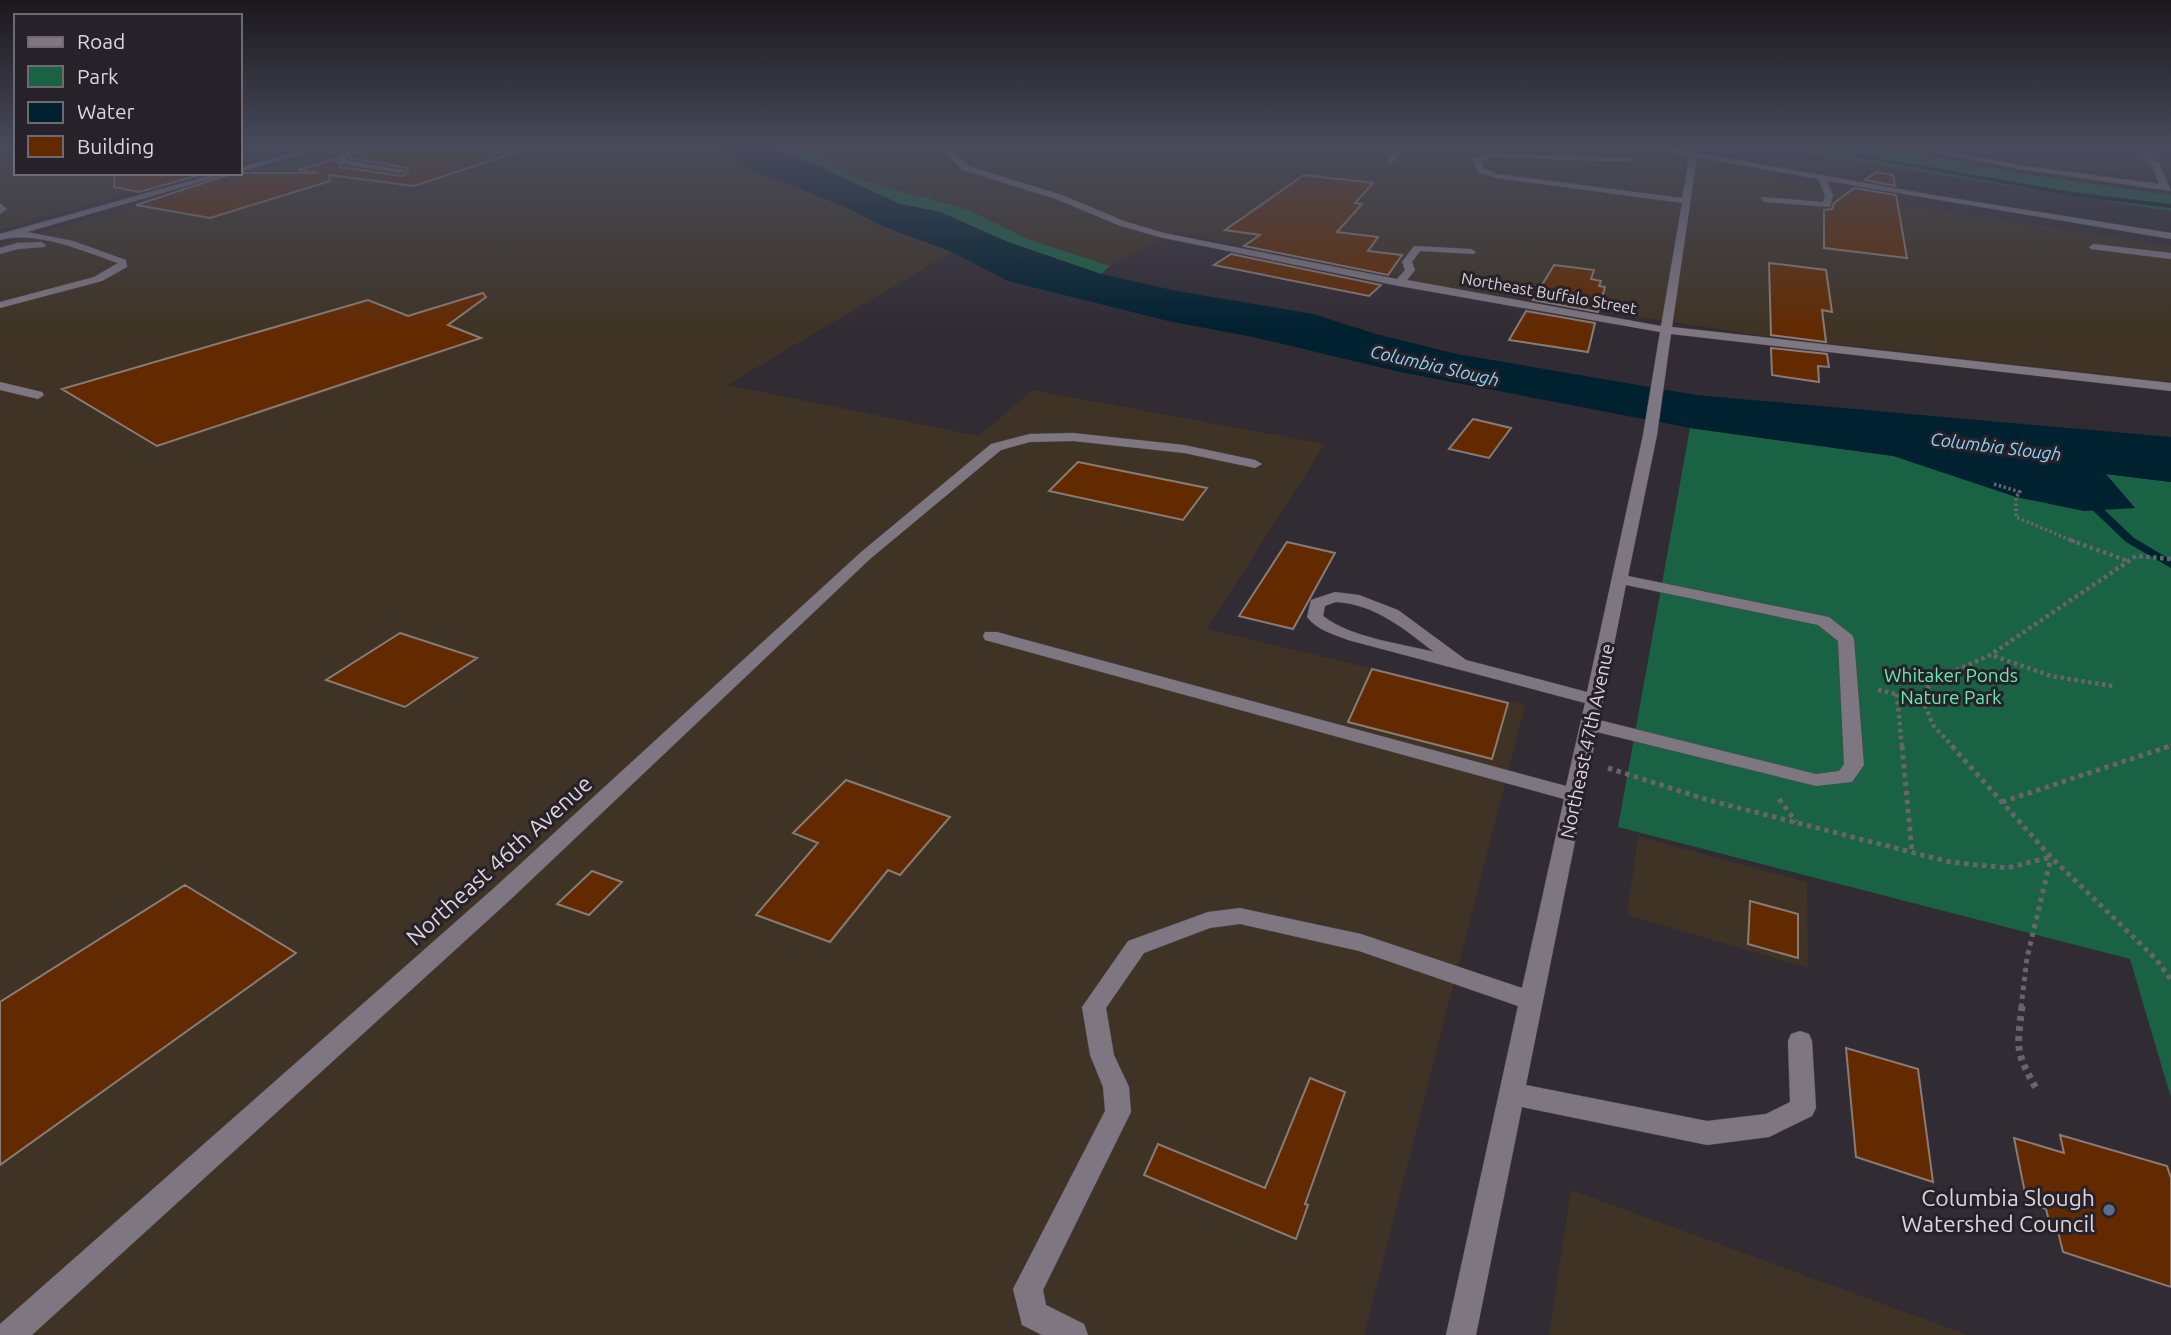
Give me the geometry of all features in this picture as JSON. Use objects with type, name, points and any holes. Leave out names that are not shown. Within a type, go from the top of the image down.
[{"type":"street","points":[[6,235],[109,206]]},
{"type":"street","name":"Northeast Buffalo Street","points":[[1082,206],[1139,229],[1399,283],[1668,330],[2171,387]]},
{"type":"street","name":"Northeast 47th Avenue","points":[[1461,1335],[1514,1094],[1650,435],[1686,206]]},
{"type":"street","points":[[1992,206],[2171,236]]},
{"type":"street","points":[[0,305],[98,279],[122,267],[123,262],[56,240],[6,235]]},
{"type":"street","points":[[0,251],[56,240]]},
{"type":"street","points":[[2094,247],[2171,256]]},
{"type":"street","points":[[1399,283],[1410,270],[1407,262],[1417,248],[1471,252]]},
{"type":"street","points":[[0,386],[38,395]]},
{"type":"street","name":"Northeast 46th Avenue","points":[[10,1335],[502,894],[865,556],[996,447],[1030,438],[1073,437],[1184,449],[1255,464]]},
{"type":"street","points":[[1590,724],[1815,780],[1845,777],[1854,765],[1846,639],[1823,621],[1620,579]]},
{"type":"street","points":[[1459,663],[1379,606],[1350,596],[1330,596],[1317,603],[1315,617],[1325,625],[1366,639],[1595,699]]},
{"type":"street","points":[[991,636],[1575,796]]},
{"type":"street","points":[[1073,1335],[1033,1314],[1028,1289],[1118,1112],[1116,1087],[1102,1055],[1094,1007],[1136,947],[1208,919],[1240,916],[1361,943],[1533,1001]]},
{"type":"street","points":[[1514,1094],[1707,1133],[1769,1125],[1803,1108],[1800,1041]]},
{"type":"path","points":[[1994,484],[2020,492],[2016,497],[2016,517],[2042,530],[2129,561]]},
{"type":"path","points":[[2171,559],[2136,556],[2004,646],[1994,656],[1945,673],[1926,684],[1922,692],[1925,712],[1933,725],[2051,857],[2156,959],[2171,980]]},
{"type":"path","points":[[1994,656],[2051,676],[2113,686]]},
{"type":"path","points":[[1850,683],[1923,700]]},
{"type":"path","points":[[1897,694],[1912,852]]},
{"type":"path","points":[[2002,802],[2171,746]]},
{"type":"path","points":[[1582,762],[1642,777],[1708,800],[1972,866],[2007,868],[2051,857]]},
{"type":"path","points":[[2037,1090],[2021,1062],[2017,1049],[2027,958],[2051,857]]},
{"type":"shaded area","points":[[0,206],[84,206],[0,230]]},
{"type":"shaded area","points":[[132,206],[843,206],[885,227],[952,252],[727,385],[979,436],[1032,390],[1325,444],[1207,629],[1525,705],[1364,1335],[0,1335],[0,244]]},
{"type":"shaded area","points":[[956,206],[1916,206],[2171,246],[2171,382],[1748,334],[1424,283],[1175,232],[1110,266],[1030,240]]},
{"type":"shaded area","points":[[1638,836],[1807,882],[1808,968],[1627,915]]},
{"type":"shaded area","points":[[1571,1190],[1968,1335],[1549,1335]]},
{"type":"green space","points":[[912,206],[956,206],[966,209],[1030,240],[1110,266],[1101,274],[1008,242],[940,212]]},
{"type":"green space","points":[[2141,206],[2171,206],[2171,211]]},
{"type":"green space","name":"Whitaker Ponds Nature Park","points":[[1690,428],[1980,468],[2105,474],[2171,482],[2171,1098],[2130,959],[1618,827]]},
{"type":"water","name":"Columbia Slough","points":[[843,206],[912,206],[940,212],[1008,242],[1101,274],[1177,291],[1313,314],[1376,334],[1457,354],[1696,395],[2171,437],[2171,482],[2106,474],[2135,508],[2084,511],[2016,497],[1893,456],[1690,428],[1400,372],[1253,337],[1168,321],[1008,281],[952,252],[885,227]]},
{"type":"building","points":[[143,206],[248,206],[210,218]]},
{"type":"building","points":[[1259,206],[1360,206],[1337,232],[1378,237],[1368,251],[1402,255],[1388,275],[1244,246],[1260,235],[1225,230]]},
{"type":"building","points":[[1833,206],[1898,206],[1907,258],[1824,248],[1824,210],[1832,209]]},
{"type":"building","points":[[1231,254],[1381,285],[1369,296],[1214,265]]},
{"type":"building","points":[[1769,263],[1826,270],[1832,312],[1822,310],[1826,342],[1771,335]]},
{"type":"building","points":[[1554,265],[1594,270],[1591,279],[1601,281],[1599,286],[1605,287],[1598,312],[1533,300]]},
{"type":"building","points":[[483,293],[486,297],[448,325],[481,338],[157,446],[62,389],[368,300],[408,316]]},
{"type":"building","points":[[1526,311],[1595,323],[1588,352],[1509,340]]},
{"type":"building","points":[[1771,348],[1827,354],[1829,367],[1818,366],[1819,382],[1772,375]]},
{"type":"building","points":[[1473,419],[1511,428],[1489,458],[1449,449]]},
{"type":"building","points":[[1078,462],[1207,488],[1183,520],[1049,491]]},
{"type":"building","points":[[1287,542],[1335,553],[1293,629],[1239,616]]},
{"type":"building","points":[[400,633],[477,658],[405,707],[326,680]]},
{"type":"building","points":[[1372,669],[1508,703],[1492,759],[1348,722]]},
{"type":"building","points":[[846,780],[950,817],[900,875],[888,870],[830,942],[756,915],[818,843],[793,833]]},
{"type":"building","points":[[592,871],[622,882],[589,915],[557,904]]},
{"type":"building","points":[[185,885],[296,953],[0,1165],[0,1002]]},
{"type":"building","points":[[1750,901],[1798,914],[1798,958],[1748,944]]},
{"type":"building","points":[[1846,1048],[1918,1069],[1933,1182],[1856,1157]]},
{"type":"building","points":[[1310,1078],[1345,1092],[1305,1204],[1308,1205],[1296,1239],[1144,1175],[1158,1144],[1265,1188]]},
{"type":"building","name":"Columbia Slough Watershed Council","points":[[2060,1135],[2167,1166],[2171,1178],[2171,1287],[2063,1252],[2056,1223],[2049,1221],[2046,1209],[2027,1203],[2014,1138],[2064,1153]]},
{"type":"waterway","points":[[2089,501],[2130,540],[2171,565]]},
{"type":"place","name":"Columbia Slough Watershed Council","points":[[2109,1210]]}]
